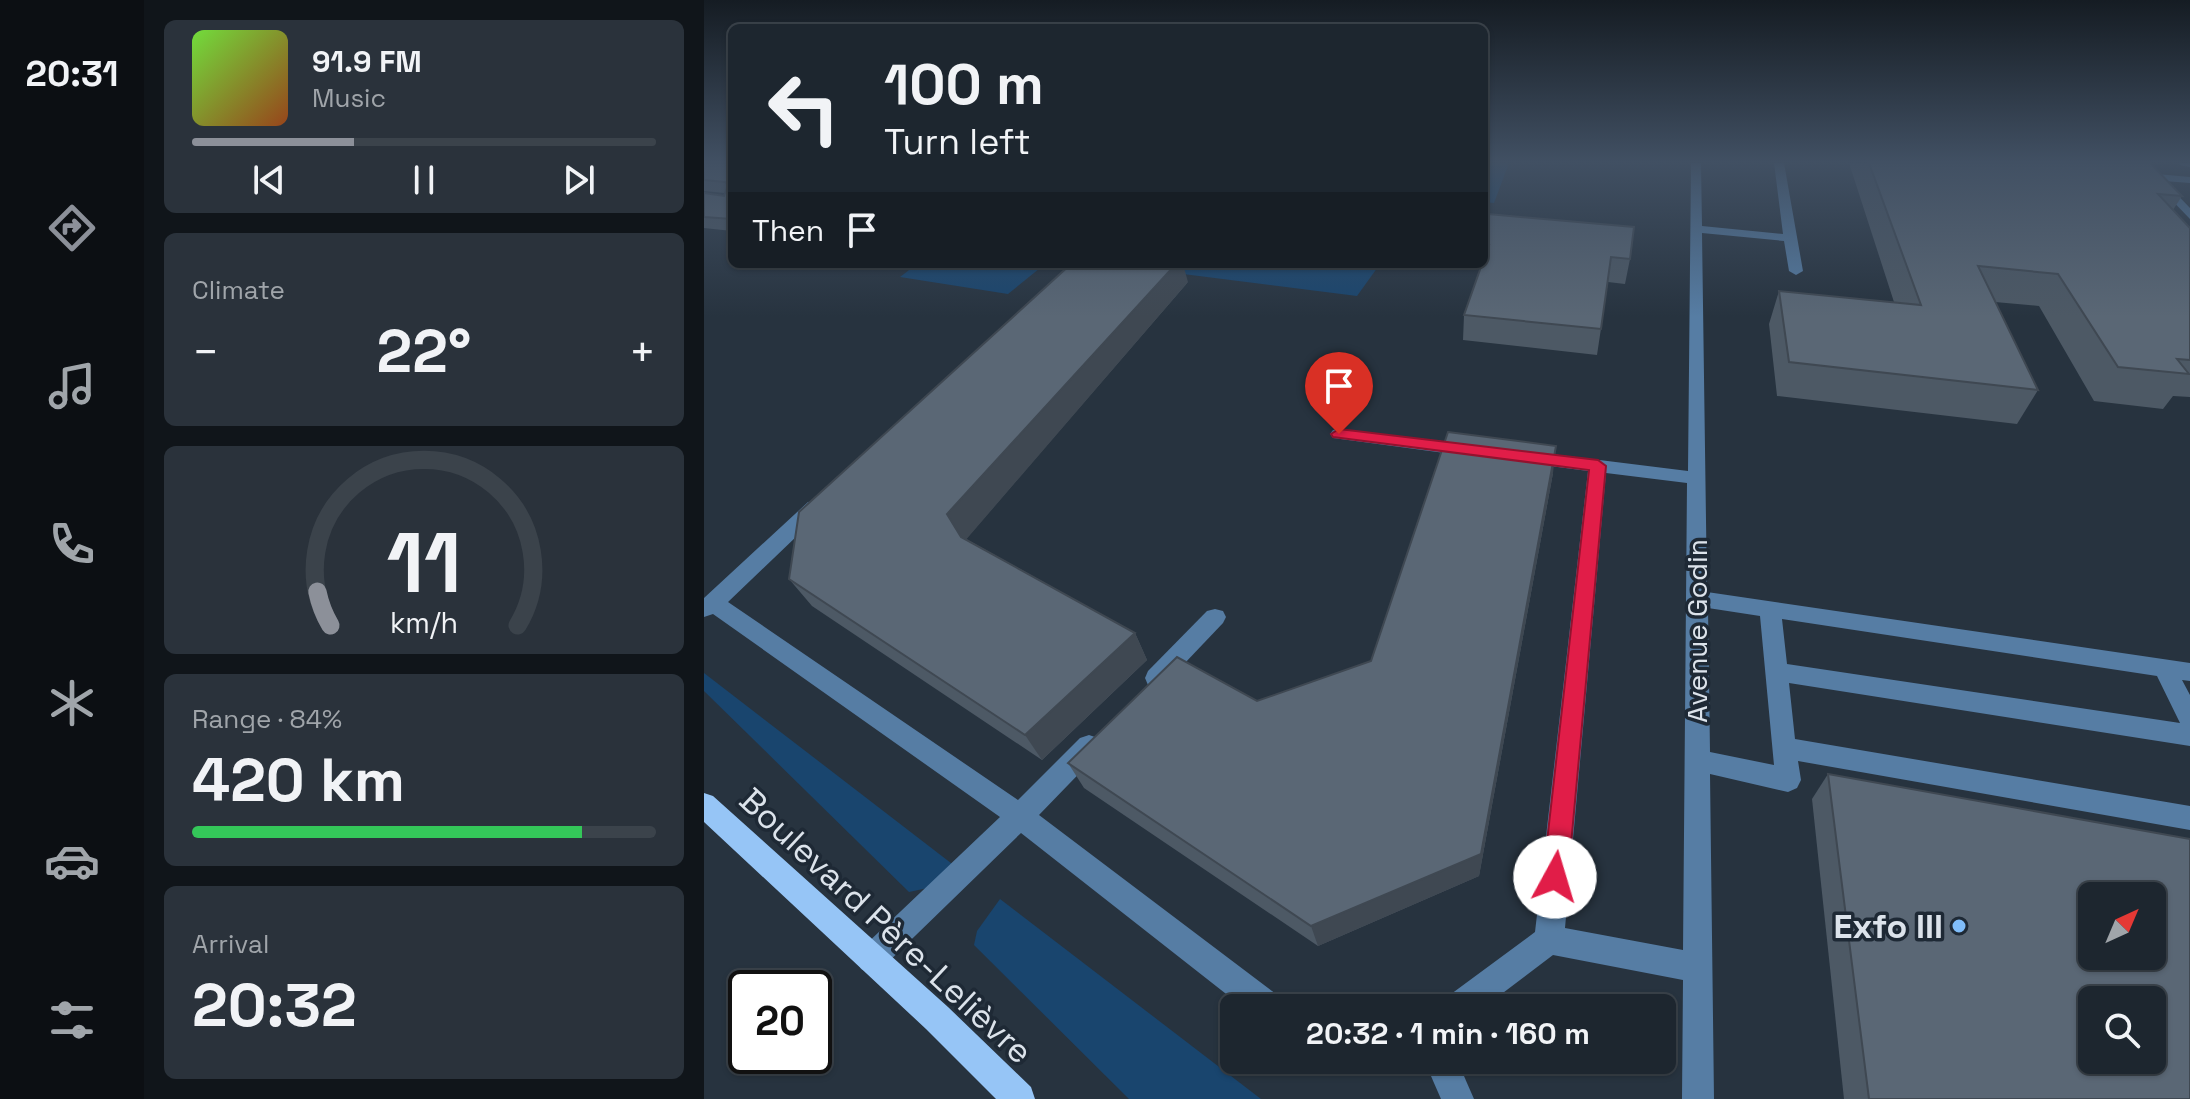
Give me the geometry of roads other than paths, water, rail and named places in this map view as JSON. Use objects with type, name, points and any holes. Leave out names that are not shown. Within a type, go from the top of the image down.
[{"type":"main road","name":"Boulevard Père-Lelièvre","points":[[704,805],[1019,1099]]},
{"type":"street","name":"Avenue Godin","points":[[1697,214],[1698,1099]]},
{"type":"street","points":[[1787,214],[1796,271]]},
{"type":"street","points":[[1697,229],[1790,238]]},
{"type":"street","points":[[1339,434],[1480,451]]},
{"type":"street","points":[[1511,455],[1697,478]]},
{"type":"street","points":[[1477,994],[1549,940],[1598,466]]},
{"type":"street","points":[[826,497],[709,606],[1020,816],[1251,994]]},
{"type":"street","points":[[1697,598],[2190,672]]},
{"type":"street","points":[[1696,760],[1788,780],[1770,607]]},
{"type":"street","points":[[1139,695],[1215,617]]},
{"type":"street","points":[[2164,668],[2190,718]]},
{"type":"street","points":[[1777,672],[2190,735]]},
{"type":"street","points":[[871,959],[1107,728]]},
{"type":"street","points":[[1784,748],[2190,818]]},
{"type":"street","points":[[1549,940],[1698,968]]},
{"type":"street","points":[[1446,1074],[1458,1099]]},
{"type":"place","name":"Exfo III","points":[[1959,926]]}]
